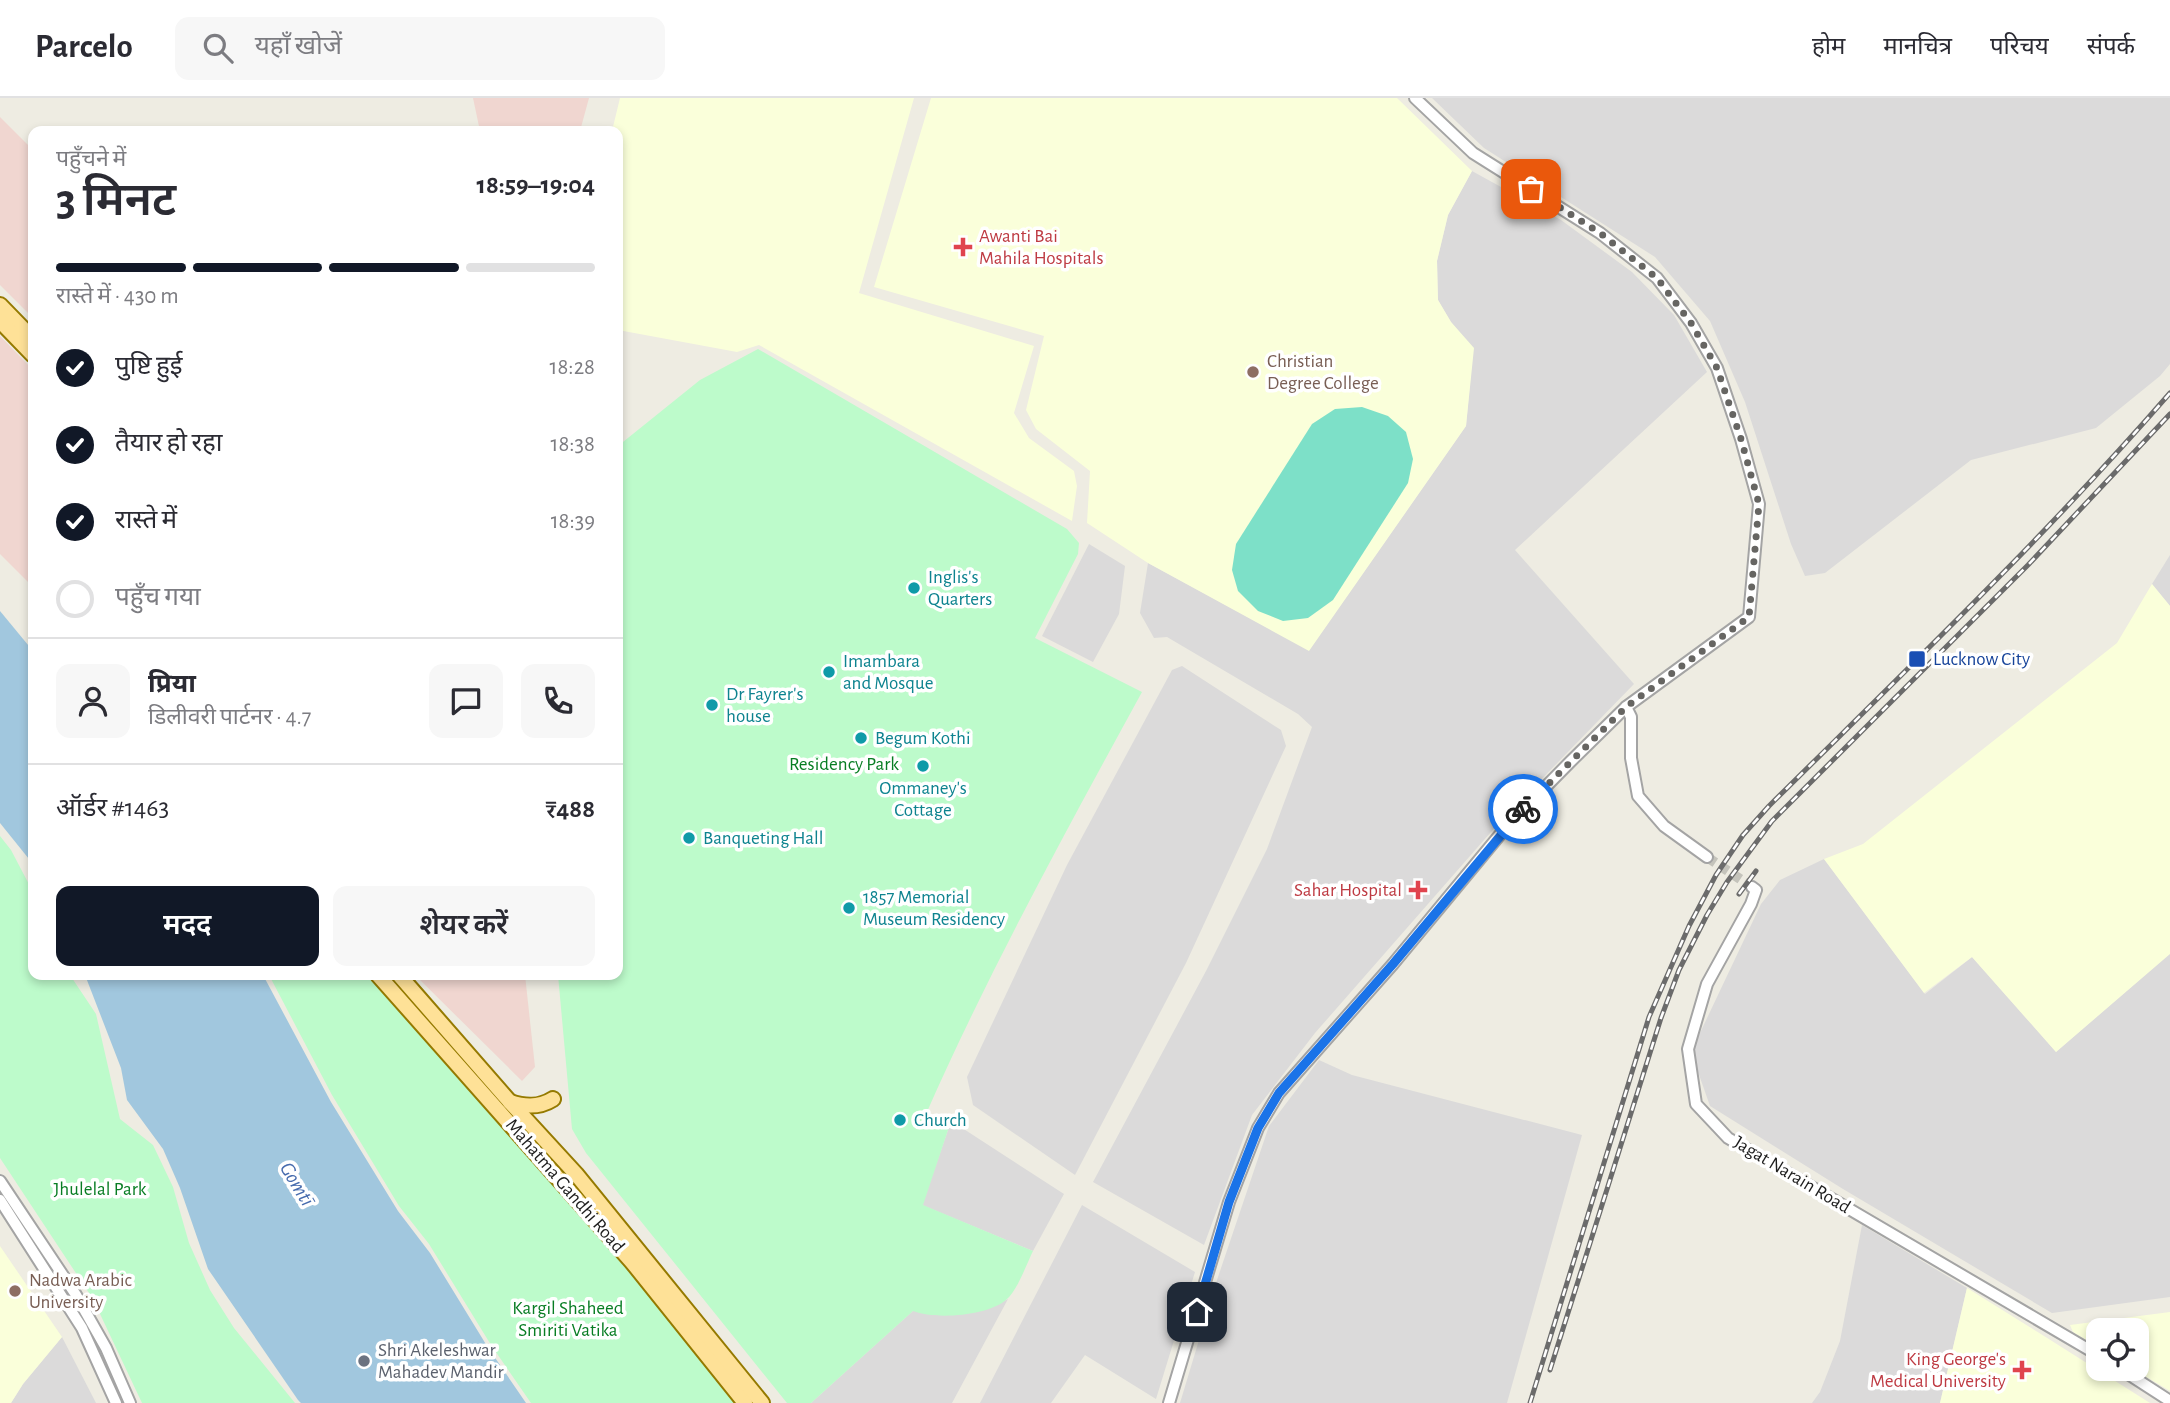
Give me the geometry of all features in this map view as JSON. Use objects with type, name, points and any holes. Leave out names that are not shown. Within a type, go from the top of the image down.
[{"type":"main road","points":[[0,304],[28,334]]},
{"type":"main road","points":[[0,321],[28,350]]},
{"type":"main road","name":"Mahatma Gandhi Road","points":[[382,980],[632,1262],[745,1403]]},
{"type":"main road","name":"Mahatma Gandhi Road","points":[[403,980],[576,1174],[762,1403]]},
{"type":"main road","points":[[509,1101],[537,1106],[553,1099]]},
{"type":"street","points":[[1169,1403],[1229,1202],[1258,1128],[1279,1093],[1393,964],[1508,825],[1626,707],[1749,617],[1759,504],[1717,368],[1691,323],[1657,278],[1600,233],[1473,153],[1415,98]]},
{"type":"street","points":[[1626,707],[1630,717],[1631,758],[1638,796],[1664,826],[1707,857]]},
{"type":"street","name":"Jagat Narain Road","points":[[1752,887],[1756,890],[1751,904],[1707,984],[1688,1049],[1696,1104],[1728,1138],[2086,1348]]},
{"type":"street","points":[[0,1181],[88,1316],[106,1348],[130,1403]]},
{"type":"street","points":[[0,1200],[82,1328],[116,1403]]},
{"type":"street","points":[[2139,1381],[2170,1401]]},
{"type":"shaded area","points":[[473,98],[589,98],[581,126],[479,126]]},
{"type":"shaded area","points":[[620,98],[914,98],[859,293],[1034,346],[1014,413],[1029,438],[1074,471],[1077,486],[1072,521],[759,345],[737,352],[623,331],[623,126],[613,126]]},
{"type":"shaded area","name":"Christian Degree College","points":[[931,98],[1397,98],[1472,171],[1448,215],[1437,261],[1438,300],[1451,322],[1474,348],[1466,426],[1309,651],[1148,563],[1087,523],[1090,471],[1036,429],[1026,410],[1044,336],[874,287]]},
{"type":"shaded area","points":[[1432,98],[2170,98],[2170,364],[2160,376],[2096,428],[1971,460],[1825,573],[1805,576],[1791,544],[1745,402],[1710,321],[1655,257],[1484,148]]},
{"type":"shaded area","points":[[0,117],[28,145],[28,313],[0,285]]},
{"type":"shaded area","points":[[1472,171],[1561,220],[1632,272],[1674,315],[1707,372],[1515,550],[1634,684],[1498,824],[1315,1033],[1252,1115],[1204,1245],[1093,1182],[1206,971],[1267,849],[1312,727],[1298,714],[1167,637],[1154,638],[1140,613],[1148,563],[1309,650],[1466,426],[1473,349],[1451,322],[1438,300],[1437,261],[1448,215]]},
{"type":"shaded area","points":[[0,336],[28,365],[28,582],[0,554]]},
{"type":"shaded area","points":[[1089,544],[1125,566],[1119,614],[1093,662],[1042,636]]},
{"type":"shaded area","points":[[2170,555],[2170,606],[2152,584]]},
{"type":"shaded area","points":[[2152,584],[2170,606],[2170,954],[2056,1052],[1972,957],[1924,993],[1824,859],[1863,844],[2117,643]]},
{"type":"shaded area","points":[[1182,666],[1281,730],[1286,746],[1186,963],[1075,1175],[973,1105],[967,1077],[1067,865],[1172,670]]},
{"type":"shaded area","points":[[1824,859],[1925,994],[1972,957],[2056,1052],[2170,953],[2170,1297],[2052,1313],[1843,1189],[1710,1106],[1691,1052],[1761,904],[1780,880]]},
{"type":"shaded area","points":[[420,980],[526,980],[535,1067],[522,1081]]},
{"type":"shaded area","points":[[1319,1060],[1352,1075],[1582,1135],[1507,1403],[1180,1403],[1218,1277],[1269,1126]]},
{"type":"shaded area","points":[[956,1124],[1064,1194],[1033,1251],[922,1205],[949,1127]]},
{"type":"shaded area","points":[[1082,1205],[1195,1272],[1156,1399],[1085,1355],[1051,1403],[980,1403]]},
{"type":"shaded area","points":[[1862,1225],[1967,1288],[1940,1403],[1812,1403],[1820,1392],[1840,1341]]},
{"type":"shaded area","name":"Nadwa Arabic University","points":[[0,1246],[62,1337],[23,1384],[11,1403],[0,1403]]},
{"type":"shaded area","name":"King George's Medical University","points":[[1967,1288],[2086,1363],[2086,1381],[2115,1381],[2150,1403],[1940,1403]]},
{"type":"shaded area","points":[[1008,1299],[952,1403],[811,1403],[914,1310],[990,1308]]},
{"type":"shaded area","points":[[2170,1312],[2170,1391],[2149,1379],[2149,1318],[2124,1318]]},
{"type":"shaded area","points":[[2086,1323],[2086,1340],[2073,1332],[2070,1325]]},
{"type":"shaded area","points":[[62,1337],[96,1403],[11,1403],[23,1384]]},
{"type":"green space","name":"Residency Park","points":[[758,349],[1067,529],[1079,543],[1078,554],[1035,638],[1142,692],[1002,953],[926,1114],[949,1127],[923,1205],[1033,1251],[1022,1276],[1007,1299],[988,1309],[948,1316],[913,1311],[811,1403],[787,1403],[586,1153],[572,1129],[558,980],[623,980],[623,442],[700,380]]},
{"type":"green space","points":[[1362,407],[1388,416],[1406,432],[1413,459],[1408,483],[1333,600],[1308,618],[1283,621],[1258,611],[1238,591],[1232,570],[1236,544],[1312,424],[1335,409]]},
{"type":"green space","name":"Jhulelal Park","points":[[0,836],[11,850],[28,882],[28,980],[73,980],[96,1014],[120,1119],[153,1145],[173,1187],[189,1243],[210,1290],[234,1328],[295,1403],[142,1403],[93,1299],[0,1158]]},
{"type":"green space","name":"Kargil Shaheed Smiriti Vatika","points":[[272,980],[374,980],[592,1226],[738,1403],[531,1403],[491,1345],[429,1244],[399,1206],[332,1095]]},
{"type":"water","points":[[0,611],[28,645],[28,858],[0,823]]},
{"type":"water","name":"Gomtī","points":[[87,980],[266,980],[331,1102],[398,1211],[430,1253],[487,1346],[526,1403],[301,1403],[208,1269],[180,1188],[163,1149],[127,1100],[121,1068]]},
{"type":"tunnel","points":[[1707,857],[1752,887]]},
{"type":"railway","points":[[1530,1403],[1649,1017],[1689,926],[1716,875],[1743,835],[1769,806],[2024,552],[2170,393]]},
{"type":"railway","points":[[1550,1370],[1661,1018],[1679,970],[1727,882],[1772,821],[2028,565],[2170,414]]},
{"type":"railway","points":[[1739,894],[1756,871]]},
{"type":"way so far","points":[[1523,809],[1626,707],[1749,617],[1759,504],[1717,368],[1691,323],[1657,278],[1600,233],[1531,189]]},
{"type":"place","name":"Awanti Bai Mahila Hospitals","points":[[963,247]]},
{"type":"place","name":"Christian Degree College","points":[[1253,372]]},
{"type":"place","name":"Inglis's Quarters","points":[[914,588]]},
{"type":"place","name":"Lucknow City","points":[[1917,659]]},
{"type":"place","name":"Imambara and Mosque","points":[[829,672]]},
{"type":"place","name":"Dr Fayrer's house","points":[[712,705]]},
{"type":"place","name":"Begum Kothi","points":[[861,738]]},
{"type":"place","name":"Ommaney's Cottage","points":[[923,766]]},
{"type":"place","name":"Banqueting Hall","points":[[689,838]]},
{"type":"place","name":"Sahar Hospital","points":[[1418,890]]},
{"type":"place","name":"1857 Memorial Museum Residency","points":[[849,908]]},
{"type":"place","name":"Church","points":[[900,1120]]},
{"type":"place","name":"Nadwa Arabic University","points":[[15,1291]]},
{"type":"place","name":"Shri Akeleshwar Mahadev Mandir","points":[[364,1361]]},
{"type":"place","name":"King George's Medical University","points":[[2022,1370]]},
{"type":"route","points":[[1197,1312],[1229,1202],[1258,1128],[1279,1093],[1393,964],[1523,809]]}]
